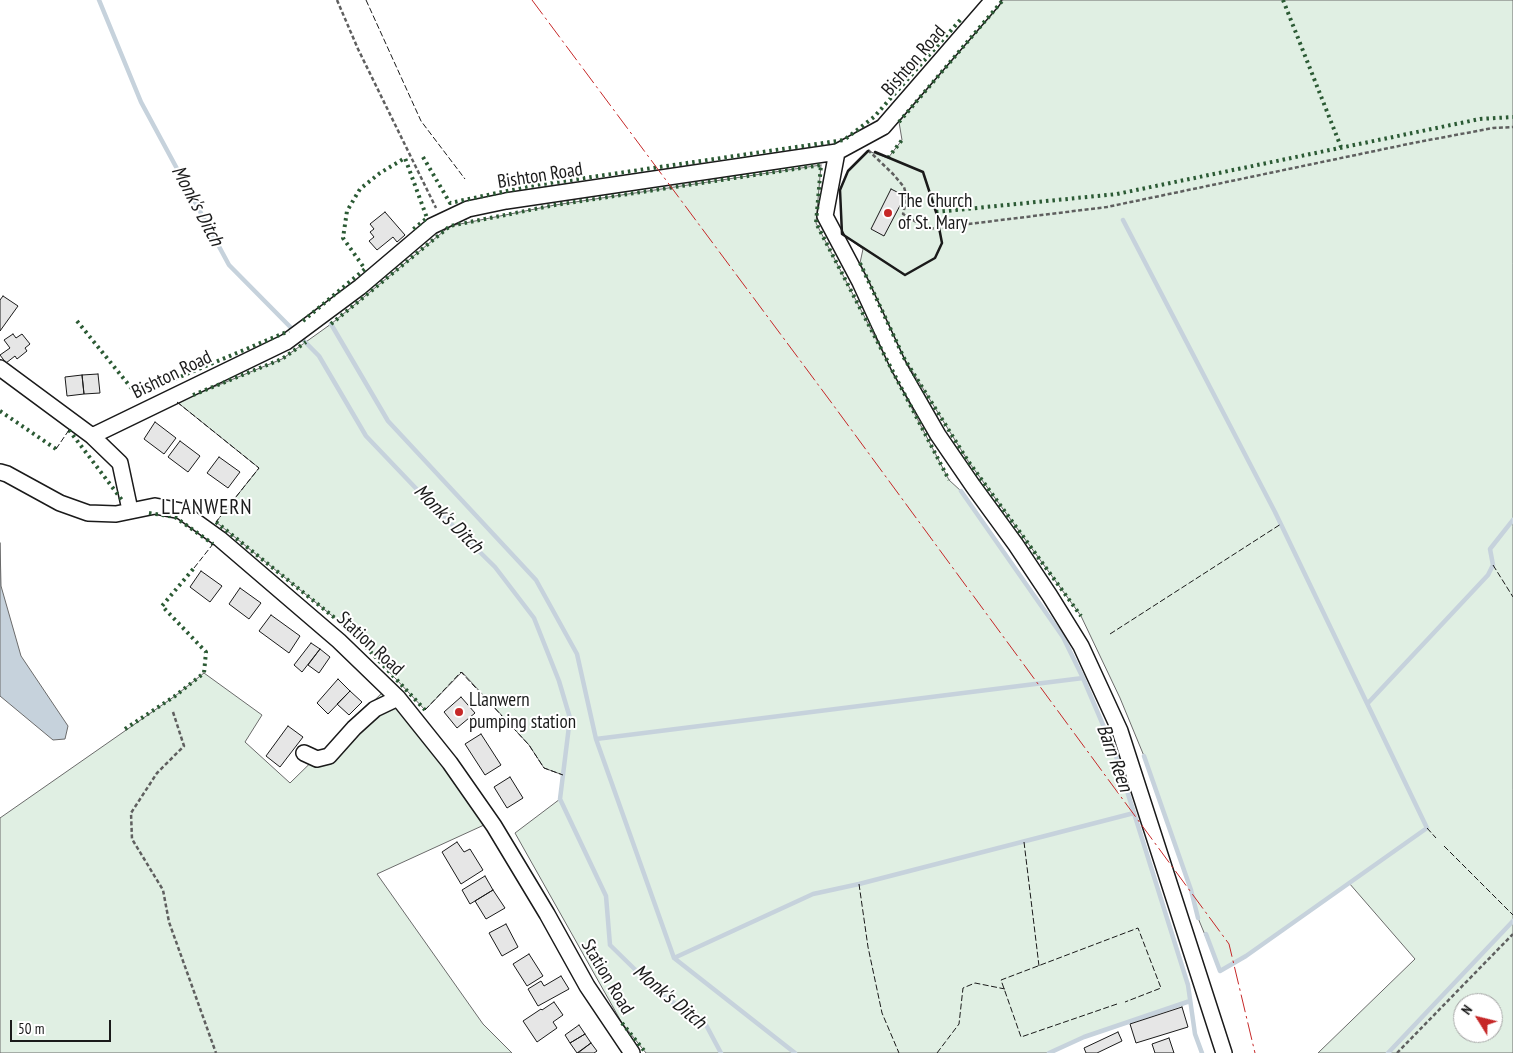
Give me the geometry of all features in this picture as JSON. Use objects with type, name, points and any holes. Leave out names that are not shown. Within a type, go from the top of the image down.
[{"type":"street","name":"Bishton Road","points":[[92,436],[286,342],[360,287],[432,226],[468,209],[506,201],[837,152],[883,127],[993,0]]},
{"type":"street","points":[[837,152],[825,216],[860,282],[899,367],[938,435],[1016,545],[1081,646],[1120,731],[1224,1053]]},
{"type":"street","points":[[0,368],[92,436],[120,463],[130,510]]},
{"type":"street","name":"Station Road","points":[[0,472],[60,503],[88,514],[116,514],[155,506],[181,511],[220,539],[339,641],[398,698],[450,763],[494,826],[547,914],[587,986],[632,1053]]},
{"type":"street","points":[[304,753],[317,759],[329,756],[354,728],[375,709],[398,698]]},
{"type":"path","points":[[337,0],[358,49],[443,221]]},
{"type":"path","points":[[865,136],[868,151],[904,187],[907,198],[903,214],[928,229],[1107,207],[1413,143],[1493,128],[1513,127]]},
{"type":"path","points":[[173,712],[184,746],[156,773],[132,813],[132,839],[163,890],[169,922],[216,1053]]},
{"type":"path","points":[[1398,1053],[1513,934]]},
{"type":"green space","points":[[1003,0],[1513,0],[1513,1053],[1318,1053],[1415,959],[1349,883],[1246,956],[1220,971],[1198,918],[1191,890],[1144,756],[1120,698],[1081,616],[968,461],[904,358],[860,263],[863,249],[842,234],[840,190],[848,171],[868,151],[888,158],[902,140],[899,122]]},
{"type":"green space","points":[[821,165],[816,223],[949,480],[961,491],[985,524],[1063,637],[1083,678],[1115,753],[1188,985],[1190,1001],[1084,1037],[1049,1053],[646,1053],[622,1023],[515,833],[560,799],[563,775],[544,768],[529,745],[462,672],[425,710],[351,631],[216,522],[259,468],[177,402],[282,359],[331,324],[450,226],[555,205]]},
{"type":"green space","points":[[204,673],[262,715],[245,742],[290,783],[387,688],[484,825],[377,874],[483,1024],[512,1053],[0,1053],[0,818],[175,696]]},
{"type":"shaded area","points":[[0,543],[1,586],[21,656],[68,726],[65,739],[53,740],[0,696]]},
{"type":"building","name":"The Church of St. Mary","points":[[891,189],[905,196],[884,236],[871,229]]},
{"type":"building","points":[[385,212],[405,235],[397,242],[393,237],[377,250],[369,241],[374,237],[370,232],[374,229],[370,224]]},
{"type":"building","points":[[3,296],[18,306],[0,331],[0,300]]},
{"type":"building","points":[[13,334],[16,338],[22,334],[30,344],[25,348],[27,351],[17,359],[15,356],[6,363],[0,355],[10,348],[4,340]]},
{"type":"building","points":[[98,374],[100,393],[84,394],[82,375]]},
{"type":"building","points":[[82,375],[84,394],[67,396],[65,377]]},
{"type":"building","points":[[155,422],[176,438],[164,454],[144,439]]},
{"type":"building","points":[[180,441],[200,456],[188,472],[168,457]]},
{"type":"building","points":[[219,457],[240,472],[228,488],[207,473]]},
{"type":"building","points":[[201,571],[222,586],[210,602],[190,587]]},
{"type":"building","points":[[240,588],[261,603],[249,619],[229,604]]},
{"type":"building","points":[[271,615],[300,636],[289,653],[259,631]]},
{"type":"building","points":[[311,643],[320,649],[302,672],[294,665]]},
{"type":"building","points":[[320,649],[330,657],[319,673],[308,665]]},
{"type":"building","points":[[338,679],[350,691],[328,714],[317,703]]},
{"type":"building","points":[[350,691],[362,702],[349,715],[337,704]]},
{"type":"building","name":"Llanwern pumping station","points":[[461,697],[475,713],[457,728],[444,712]]},
{"type":"building","points":[[288,726],[303,737],[280,767],[266,756]]},
{"type":"building","points":[[481,734],[501,765],[485,775],[465,744]]},
{"type":"building","points":[[510,777],[523,798],[507,808],[494,787]]},
{"type":"building","points":[[457,842],[464,852],[470,849],[483,870],[461,884],[442,852]]},
{"type":"building","points":[[485,876],[493,890],[470,904],[462,890]]},
{"type":"building","points":[[493,890],[505,908],[486,919],[475,901]]},
{"type":"building","points":[[506,924],[518,947],[502,956],[489,933]]},
{"type":"building","points":[[529,954],[543,976],[527,986],[513,964]]},
{"type":"building","points":[[561,976],[569,989],[538,1006],[528,989],[541,981],[544,986]]},
{"type":"building","points":[[554,1002],[563,1015],[553,1022],[557,1028],[537,1042],[523,1021]]},
{"type":"building","points":[[1182,1007],[1188,1027],[1136,1043],[1130,1024]]},
{"type":"building","points":[[579,1025],[585,1034],[570,1043],[565,1035]]},
{"type":"building","points":[[1118,1032],[1122,1041],[1097,1053],[1086,1053],[1084,1048]]},
{"type":"building","points":[[585,1034],[591,1043],[577,1053],[570,1043]]},
{"type":"building","points":[[1169,1038],[1174,1053],[1155,1053],[1152,1044]]},
{"type":"building","points":[[591,1043],[597,1051],[594,1053],[578,1053]]},
{"type":"waterway","name":"Monk's Ditch","points":[[99,0],[141,102],[229,265],[319,356],[366,436],[495,567],[534,618],[559,681],[570,718],[560,799],[606,896],[610,945],[660,994],[705,1023],[721,1053]]},
{"type":"waterway","points":[[1123,220],[1275,512],[1427,828],[1246,956],[1220,971],[1206,934]]},
{"type":"waterway","points":[[331,324],[388,421],[536,580],[577,654],[596,739],[674,958],[795,1053]]},
{"type":"waterway","name":"Barn Reen","points":[[961,491],[1063,637],[1083,678],[1115,753],[1188,985],[1195,1034],[1202,1053]]},
{"type":"waterway","points":[[1368,703],[1488,575],[1493,565],[1490,549],[1513,520]]},
{"type":"waterway","points":[[596,739],[1083,678]]},
{"type":"waterway","points":[[1144,756],[1191,890],[1198,918]]},
{"type":"waterway","points":[[674,958],[813,894],[859,884],[1134,813]]},
{"type":"waterway","points":[[1388,1053],[1513,921]]},
{"type":"waterway","points":[[1049,1053],[1084,1037],[1190,1001]]},
{"type":"hedge","points":[[899,122],[1003,0]]},
{"type":"hedge","points":[[1283,0],[1341,147]]},
{"type":"hedge","points":[[423,157],[450,203],[530,186],[844,140],[874,117],[962,18]]},
{"type":"hedge","points":[[936,212],[1117,194],[1480,119],[1513,117]]},
{"type":"hedge","points":[[888,158],[902,140]]},
{"type":"hedge","points":[[303,321],[365,269],[343,238],[347,211],[360,189],[380,173],[405,158],[427,218],[411,231]]},
{"type":"hedge","points":[[331,324],[450,226],[555,205],[821,165],[816,223],[949,480]]},
{"type":"hedge","points":[[860,263],[904,358],[968,461],[1081,616]]},
{"type":"hedge","points":[[77,321],[137,395],[289,331]]},
{"type":"hedge","points":[[193,395],[282,359],[306,342]]},
{"type":"hedge","points":[[0,411],[56,449]]},
{"type":"hedge","points":[[69,430],[122,500]]},
{"type":"hedge","points":[[149,513],[175,517],[213,544]]},
{"type":"hedge","points":[[216,522],[351,631],[425,710]]},
{"type":"hedge","points":[[125,729],[175,696],[204,673],[206,652],[162,606],[194,568]]},
{"type":"hedge","points":[[622,1023],[646,1053]]},
{"type":"fence","points":[[366,0],[421,121],[465,179]]},
{"type":"fence","points":[[177,402],[259,468],[216,522]]},
{"type":"fence","points":[[56,449],[69,430]]},
{"type":"fence","points":[[1110,634],[1281,524]]},
{"type":"fence","points":[[194,568],[213,544]]},
{"type":"fence","points":[[1493,565],[1513,597]]},
{"type":"fence","points":[[425,710],[461,672],[529,745],[544,768],[563,775]]},
{"type":"fence","points":[[1427,828],[1436,838]]},
{"type":"fence","points":[[1024,842],[1039,966]]},
{"type":"fence","points":[[1444,846],[1513,915]]},
{"type":"fence","points":[[859,884],[868,947],[882,1013],[899,1053]]},
{"type":"fence","points":[[1117,1004],[1021,1037],[1001,980],[1138,928],[1161,988],[1125,1002]]},
{"type":"fence","points":[[937,1053],[959,1024],[963,988],[975,983],[1005,989]]},
{"type":"wall","points":[[868,151],[848,171],[840,190],[842,234],[905,275],[935,258],[942,243],[936,212],[923,172],[875,152]]},
{"type":"power","points":[[532,0],[831,402],[1229,944],[1255,1053]]},
{"type":"place","name":"The Church of St. Mary","points":[[888,213]]},
{"type":"place","name":"Llanwern pumping station","points":[[459,712]]},
{"type":"district","name":"LLANWERN","points":[[207,508]]}]
